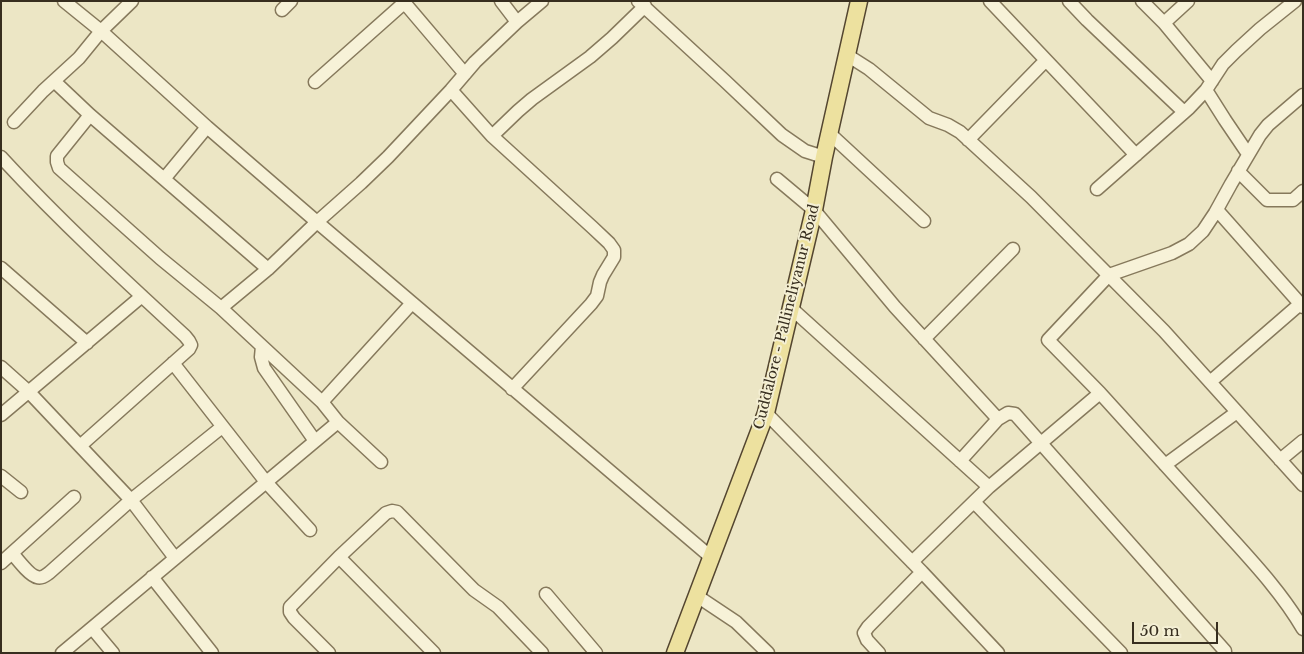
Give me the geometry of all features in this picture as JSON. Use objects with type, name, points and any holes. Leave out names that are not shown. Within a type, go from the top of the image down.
[{"type":"main road","name":"Cuddalore - Pallineliyanur Road","points":[[675,653],[766,413],[814,210],[829,133],[859,1]]},
{"type":"street","points":[[64,1],[101,31],[207,127],[412,304],[712,558]]},
{"type":"street","points":[[14,122],[54,81],[80,58],[101,31],[132,1]]},
{"type":"street","points":[[501,1],[517,22]]},
{"type":"street","points":[[221,308],[268,269],[361,183],[451,90],[474,62],[542,1]]},
{"type":"street","points":[[990,1],[1136,155]]},
{"type":"street","points":[[1069,1],[1184,112]]},
{"type":"street","points":[[1142,1],[1164,23],[1209,85],[1225,120],[1248,154]]},
{"type":"street","points":[[1164,23],[1188,1]]},
{"type":"street","points":[[1097,189],[1184,112],[1209,85],[1223,64],[1260,29],[1296,1],[1303,9]]},
{"type":"street","points":[[315,82],[404,2],[465,74]]},
{"type":"street","points":[[492,136],[532,99],[597,51],[641,4],[782,135],[805,151],[824,157]]},
{"type":"street","points":[[847,55],[869,68],[929,118],[960,132],[1031,197],[1164,331],[1303,485]]},
{"type":"street","points":[[968,140],[1046,60]]},
{"type":"street","points":[[54,81],[90,115],[268,269]]},
{"type":"street","points":[[451,90],[492,136],[592,226],[614,250],[614,257],[603,275],[597,296],[592,304],[512,389]]},
{"type":"street","points":[[1303,95],[1268,125],[1248,154],[1217,210],[1203,230],[1189,244],[1109,275],[1048,340],[1100,393],[1259,570],[1282,597],[1303,629]]},
{"type":"street","points":[[90,115],[56,156],[59,168],[160,258],[221,308],[322,402],[338,422],[381,462]]},
{"type":"street","points":[[164,179],[207,127]]},
{"type":"street","points":[[829,133],[924,221]]},
{"type":"street","points":[[1,157],[99,257],[190,341],[191,345],[188,349],[80,446]]},
{"type":"street","points":[[1238,171],[1267,200],[1293,200],[1303,191]]},
{"type":"street","points":[[777,179],[814,210],[895,308],[998,420]]},
{"type":"street","points":[[1210,382],[1301,306],[1217,210]]},
{"type":"street","points":[[924,339],[1013,249]]},
{"type":"street","points":[[1,268],[86,344]]},
{"type":"street","points":[[1,415],[142,296]]},
{"type":"street","points":[[322,402],[412,304]]},
{"type":"street","points":[[791,308],[989,487]]},
{"type":"street","points":[[262,346],[261,356],[264,368],[315,441]]},
{"type":"street","points":[[173,363],[266,482],[310,530]]},
{"type":"street","points":[[1,367],[29,392],[131,500],[175,558]]},
{"type":"street","points":[[912,562],[989,487],[1100,393]]},
{"type":"street","points":[[1165,465],[1237,412]]},
{"type":"street","points":[[766,413],[922,572],[998,653]]},
{"type":"street","points":[[960,461],[998,420],[1008,413],[1015,414],[1225,651]]},
{"type":"street","points":[[62,653],[338,422]]},
{"type":"street","points":[[12,553],[37,577],[42,577],[49,573],[131,500],[222,427]]},
{"type":"street","points":[[1280,460],[1303,441]]},
{"type":"street","points":[[1,476],[21,492]]},
{"type":"street","points":[[1,563],[74,496]]},
{"type":"street","points":[[974,502],[1120,653]]},
{"type":"street","points":[[329,653],[294,618],[290,612],[290,607],[339,556],[386,513],[392,511],[397,512],[474,590],[498,607],[542,653]]},
{"type":"street","points":[[339,556],[434,653]]},
{"type":"street","points":[[879,653],[867,640],[864,633],[922,572]]},
{"type":"street","points":[[152,577],[212,653]]},
{"type":"street","points":[[546,594],[596,653]]},
{"type":"street","points":[[697,596],[736,622],[768,653]]},
{"type":"street","points":[[92,628],[113,653]]}]
